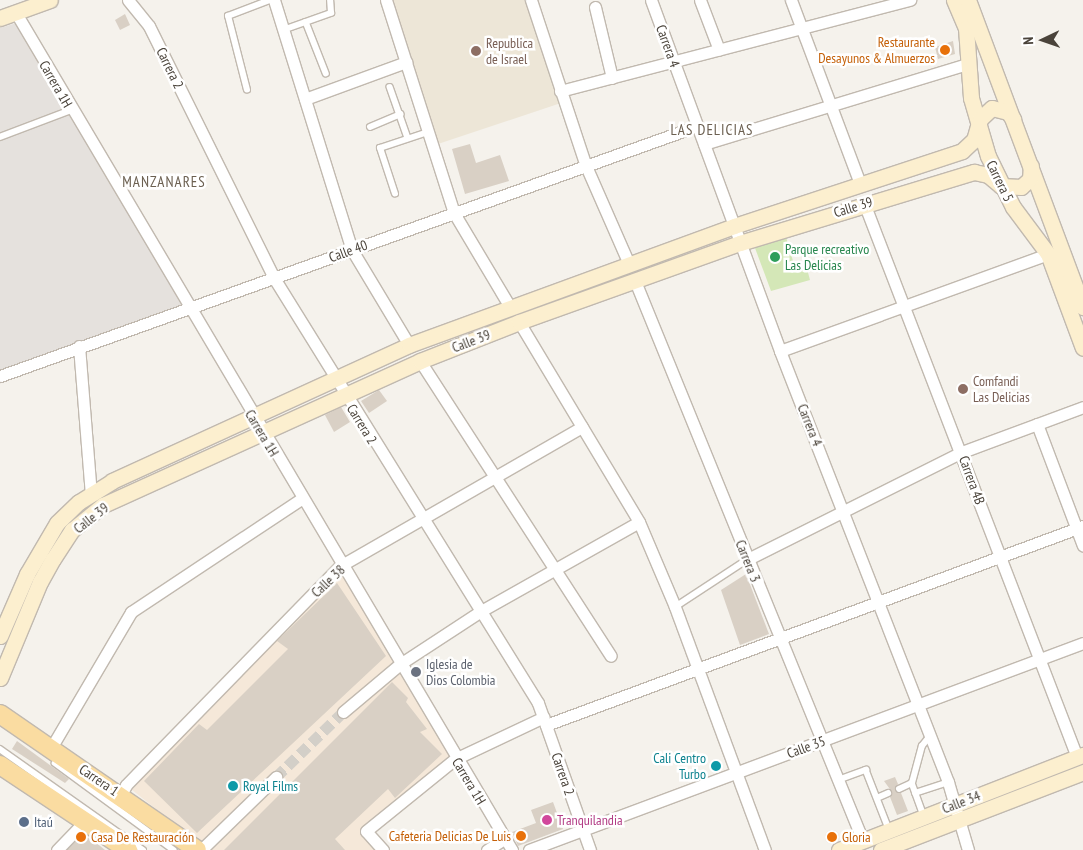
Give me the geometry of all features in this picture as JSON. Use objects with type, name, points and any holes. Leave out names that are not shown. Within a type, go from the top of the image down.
[{"type":"main road","name":"Carrera 1","points":[[0,714],[121,795],[197,850]]},
{"type":"main road","points":[[0,765],[86,820],[128,850]]},
{"type":"street","points":[[0,18],[50,0]]},
{"type":"street","name":"Carrera 2","points":[[128,0],[149,26],[274,278],[344,395],[538,703],[590,850]]},
{"type":"street","points":[[274,0],[352,250],[409,346]]},
{"type":"street","points":[[386,0],[454,213],[510,307]]},
{"type":"street","points":[[531,0],[586,166],[629,264]]},
{"type":"street","name":"Carrera 4","points":[[651,0],[780,351],[845,511],[948,782],[968,850]]},
{"type":"street","points":[[700,0],[719,50]]},
{"type":"street","points":[[791,0],[860,184]]},
{"type":"street","points":[[560,91],[910,0]]},
{"type":"street","name":"Carrera 5","points":[[954,0],[966,28],[967,64],[978,128],[1001,186],[1026,228],[1048,254],[1083,348]]},
{"type":"street","points":[[968,0],[1083,307]]},
{"type":"street","points":[[595,8],[612,78]]},
{"type":"street","name":"Carrera 1H","points":[[16,13],[261,433],[455,759],[512,850]]},
{"type":"street","points":[[305,99],[406,62]]},
{"type":"street","points":[[704,144],[967,64]]},
{"type":"street","name":"Calle 39","points":[[0,678],[33,578],[57,523],[91,495],[112,481],[409,346],[510,307],[734,226],[962,151],[974,140],[980,119],[992,108],[1000,108],[1013,119]]},
{"type":"street","name":"Calle 40","points":[[0,376],[697,126]]},
{"type":"street","points":[[1001,186],[1021,187],[1030,179],[1031,166]]},
{"type":"street","name":"Calle 39","points":[[0,636],[33,578],[72,530],[103,505],[344,395],[420,361],[520,322],[740,243],[864,203],[974,172],[988,175],[1001,186]]},
{"type":"street","name":"Carrera 4B","points":[[864,203],[902,305],[962,452],[1040,660],[1080,756]]},
{"type":"street","points":[[780,351],[902,305],[1048,254]]},
{"type":"street","name":"Carrera 3","points":[[634,281],[863,841]]},
{"type":"street","points":[[520,322],[638,522],[675,607],[765,850]]},
{"type":"street","points":[[80,346],[91,495]]},
{"type":"street","points":[[420,361],[610,656]]},
{"type":"street","points":[[748,559],[962,452],[1083,407]]},
{"type":"street","points":[[1037,424],[1080,527],[1083,546]]},
{"type":"street","name":"Calle 38","points":[[121,795],[126,785],[340,566],[582,428]]},
{"type":"street","points":[[51,748],[131,612],[301,499]]},
{"type":"street","points":[[343,712],[400,664],[481,611],[638,522]]},
{"type":"street","points":[[383,850],[366,832],[455,759],[545,721],[881,604],[1080,527]]},
{"type":"street","name":"Calle 35","points":[[529,850],[1083,643]]},
{"type":"street","name":"Calle 34","points":[[882,850],[957,812],[1080,756]]},
{"type":"street","name":"Calle 34","points":[[838,850],[863,841],[889,827],[923,813],[957,812],[1082,775]]},
{"type":"street","points":[[201,850],[276,778]]},
{"type":"street","points":[[57,850],[86,820]]},
{"type":"street","points":[[487,850],[504,839]]},
{"type":"lane","points":[[247,90],[227,20],[230,13],[252,3],[270,0]]},
{"type":"lane","points":[[283,30],[331,13],[330,0]]},
{"type":"lane","points":[[306,22],[326,73]]},
{"type":"lane","points":[[390,87],[408,138]]},
{"type":"lane","points":[[0,137],[71,110]]},
{"type":"lane","points":[[370,126],[400,114]]},
{"type":"lane","points":[[394,194],[380,148],[428,132]]},
{"type":"lane","points":[[675,607],[748,559]]},
{"type":"lane","points":[[0,722],[174,850]]},
{"type":"lane","points":[[923,813],[912,784],[922,746],[930,736]]},
{"type":"lane","points":[[0,749],[143,850]]},
{"type":"lane","points":[[838,780],[866,770],[889,827]]},
{"type":"lane","points":[[915,793],[948,782]]},
{"type":"lane","points":[[899,788],[912,784]]},
{"type":"lane","points":[[877,798],[888,793]]},
{"type":"shaded area","name":"Republica de Israel","points":[[390,0],[527,0],[561,103],[438,144]]},
{"type":"shaded area","points":[[20,22],[188,308],[0,376],[0,28]]},
{"type":"shaded area","points":[[340,566],[455,759],[366,831],[383,850],[207,850],[126,785]]},
{"type":"green space","name":"Parque recreativo Las Delicias","points":[[786,237],[795,268],[806,265],[810,280],[771,291],[755,248]]},
{"type":"building","points":[[125,14],[130,25],[120,30],[115,20]]},
{"type":"building","name":"Restaurante Desayunos & Almuerzos","points":[[953,41],[955,54],[938,59],[935,47]]},
{"type":"building","points":[[470,144],[476,163],[500,155],[509,181],[465,194],[452,149]]},
{"type":"building","points":[[379,390],[387,401],[369,413],[361,401]]},
{"type":"building","points":[[341,407],[350,422],[334,432],[325,415]]},
{"type":"building","points":[[746,574],[769,634],[740,645],[721,590]]},
{"type":"building","points":[[337,583],[386,656],[197,833],[144,781],[199,724],[207,730],[288,649],[277,641]]},
{"type":"building","points":[[392,682],[408,698],[406,702],[427,729],[420,732],[442,754],[395,798],[388,789],[335,839],[345,850],[224,850]]},
{"type":"building","points":[[17,741],[69,779],[65,783],[12,749]]},
{"type":"building","points":[[895,777],[898,784],[895,790],[901,793],[908,811],[897,815],[890,797],[892,792],[884,781]]},
{"type":"building","name":"Tranquilandia","points":[[553,802],[563,829],[518,846],[512,832],[536,823],[531,810]]},
{"type":"building","name":"Gloria","points":[[832,830],[837,832],[839,837],[837,842],[832,844],[827,842],[825,837],[827,832]]},
{"type":"building","name":"Casa De Restauración","points":[[82,835],[94,841],[105,850],[67,850]]},
{"type":"tunnel","points":[[276,777],[343,712]]},
{"type":"place","name":"Restaurante Desayunos & Almuerzos","points":[[945,50]]},
{"type":"place","name":"Republica de Israel","points":[[476,51]]},
{"type":"place","name":"Parque recreativo Las Delicias","points":[[775,257]]},
{"type":"place","name":"Comfandi Las Delicias","points":[[963,389]]},
{"type":"place","name":"Iglesia de Dios Colombia","points":[[416,672]]},
{"type":"place","name":"Cali Centro Turbo","points":[[716,766]]},
{"type":"place","name":"Royal Films","points":[[233,786]]},
{"type":"place","name":"Tranquilandia","points":[[547,820]]},
{"type":"place","name":"Itaú","points":[[24,822]]},
{"type":"place","name":"Cafeteria Delicias De Luis","points":[[521,836]]},
{"type":"place","name":"Casa De Restauración","points":[[81,837]]},
{"type":"place","name":"Gloria","points":[[832,837]]},
{"type":"district","name":"LAS DELICIAS","points":[[712,130]]},
{"type":"district","name":"MANZANARES","points":[[164,182]]}]
